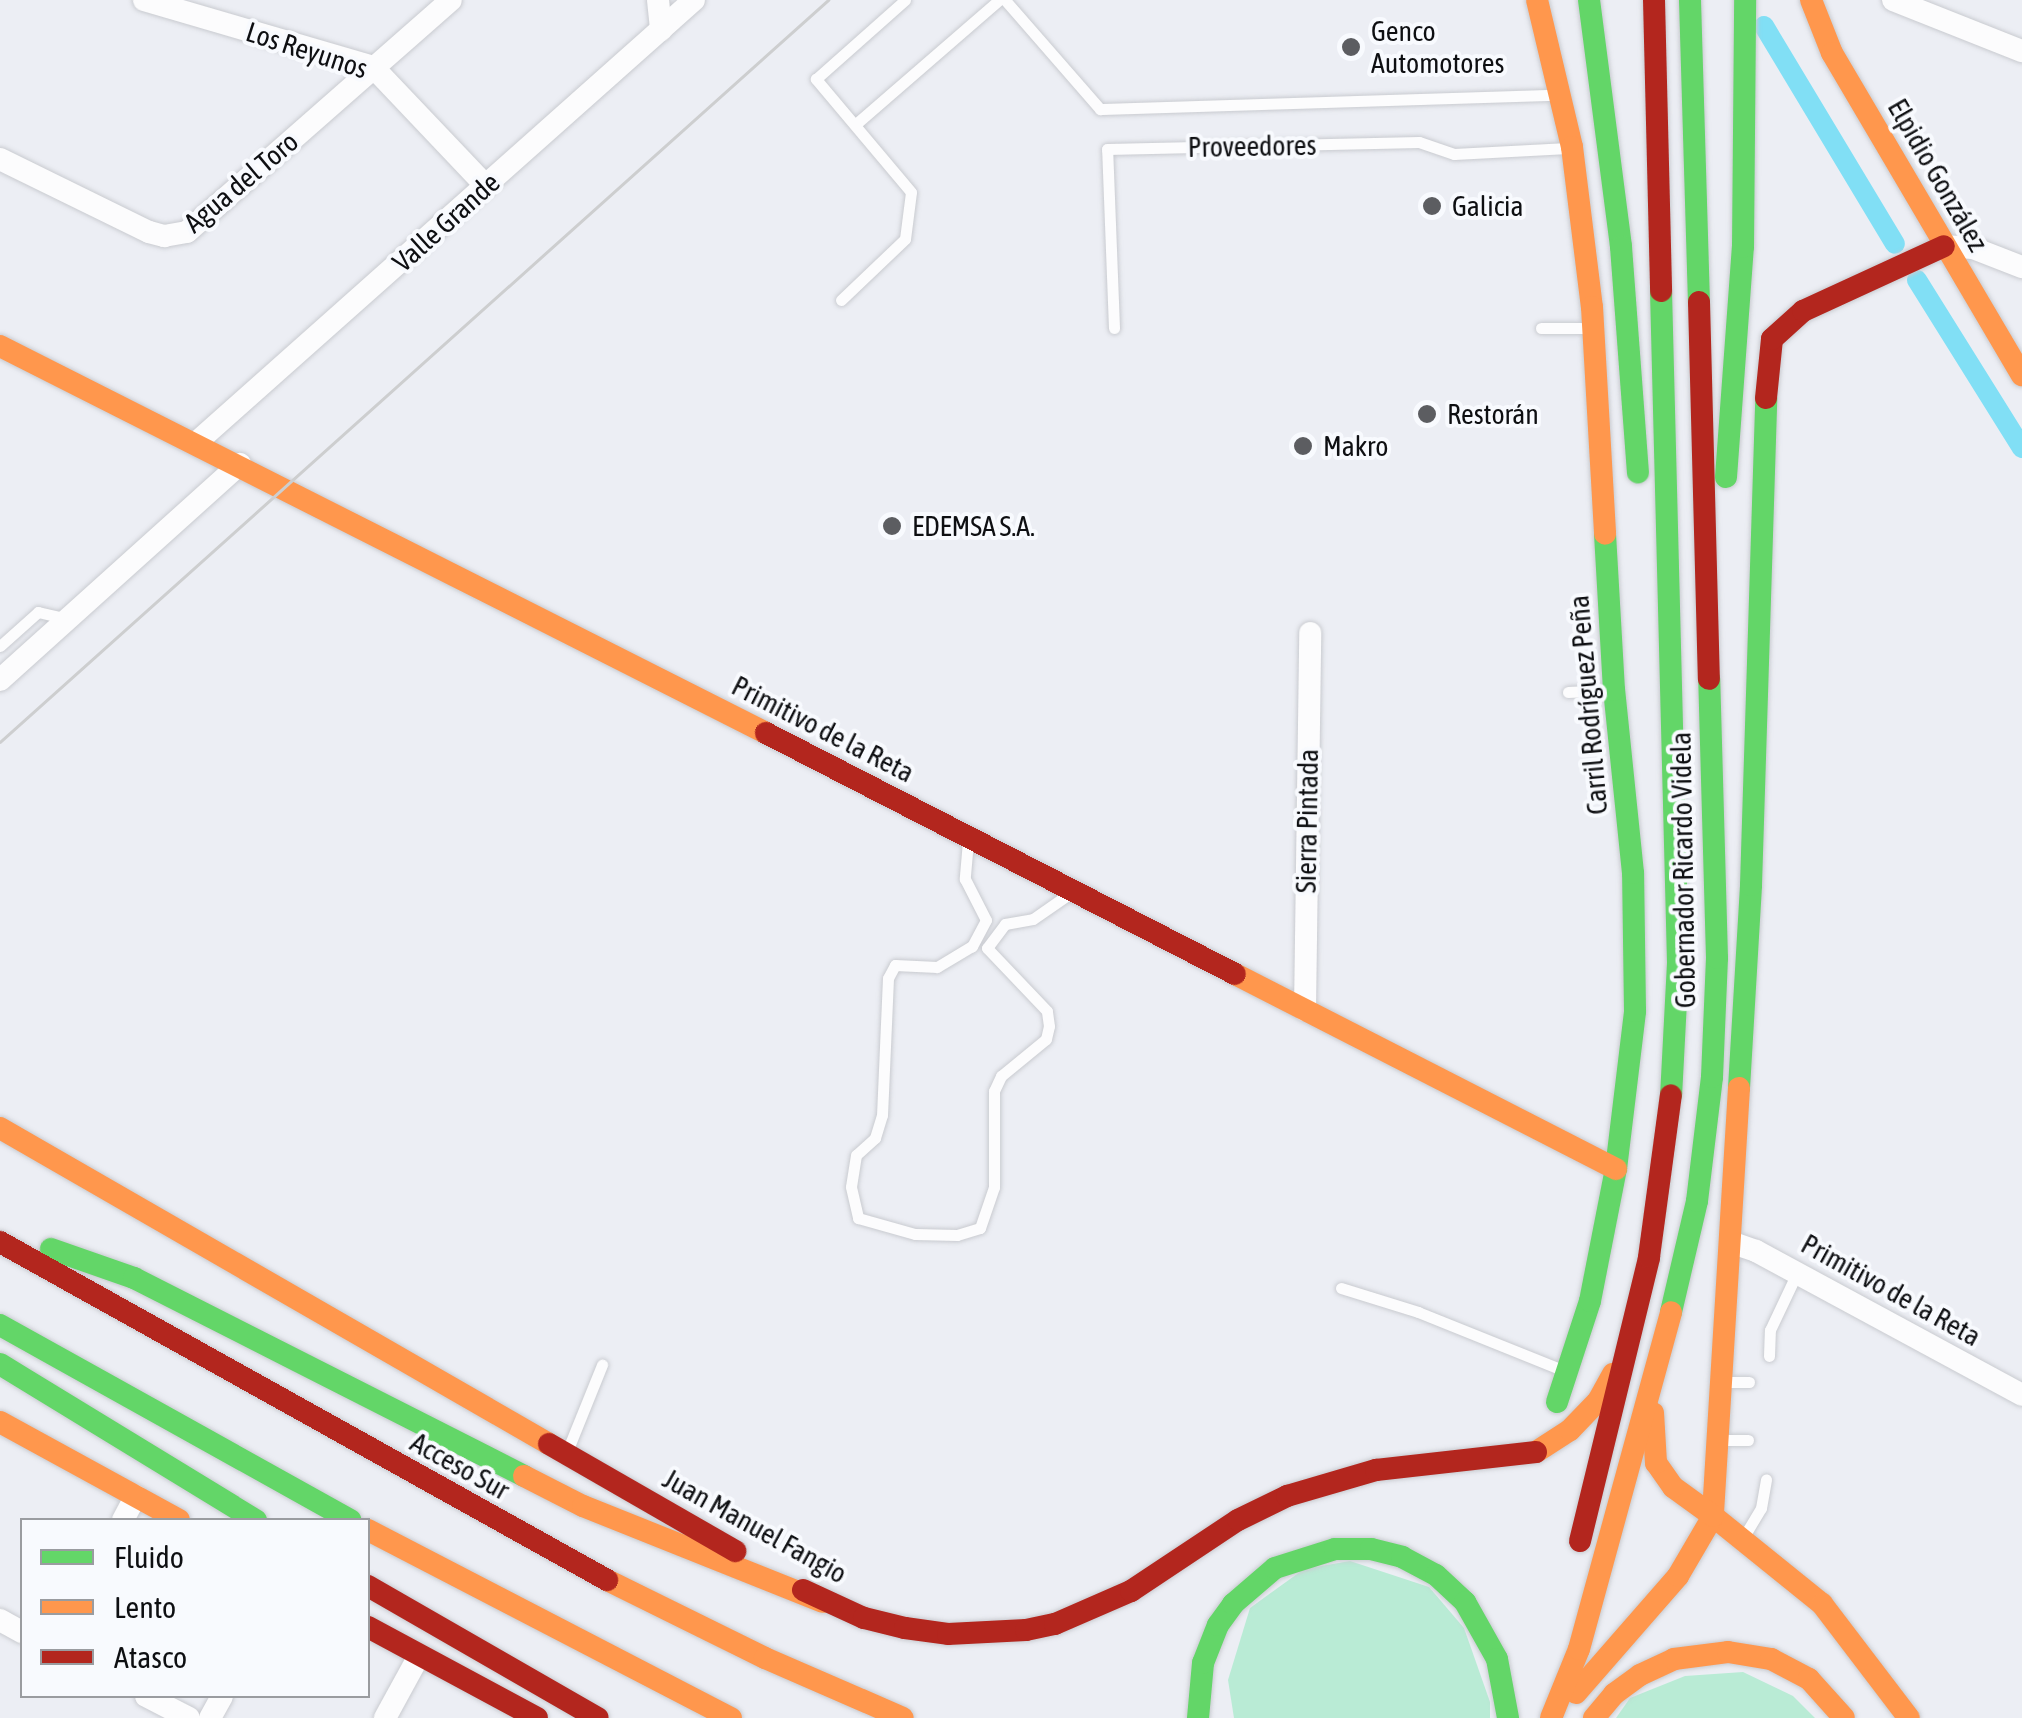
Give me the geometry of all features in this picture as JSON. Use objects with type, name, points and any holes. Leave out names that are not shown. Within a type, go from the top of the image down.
[{"type":"main road","name":"Carril Rodríguez Peña","points":[[1537,0],[1572,147],[1593,328],[1614,690],[1633,872],[1635,1011],[1616,1169],[1590,1301],[1557,1402]]},
{"type":"main road","points":[[1589,0],[1621,247],[1642,498],[1668,693]]},
{"type":"main road","name":"Gobernador Ricardo Videla","points":[[1572,1570],[1629,1343],[1661,1190],[1674,1074],[1678,963],[1668,693],[1654,0]]},
{"type":"main road","name":"Gobernador Ricardo Videla","points":[[1552,1718],[1579,1649],[1661,1354],[1697,1201],[1714,1047],[1717,958],[1690,0]]},
{"type":"main road","points":[[1709,692],[1743,248],[1745,0]]},
{"type":"main road","name":"Elpidio González","points":[[1811,0],[1832,53],[2022,376]]},
{"type":"main road","points":[[1552,1718],[1678,1576],[1712,1516],[1750,884],[1767,366],[1772,339],[1785,323],[1906,261],[1944,246]]},
{"type":"main road","name":"Primitivo de la Reta","points":[[0,346],[197,442],[1616,1169]]},
{"type":"main road","name":"Juan Manuel Fangio","points":[[0,1128],[823,1602],[864,1618],[934,1632],[992,1635],[1055,1624],[1131,1591],[1238,1520],[1287,1496],[1390,1468],[1536,1452],[1570,1430],[1598,1401],[1629,1343]]},
{"type":"main road","points":[[0,1232],[134,1278],[583,1506],[823,1602]]},
{"type":"main road","name":"Acceso Sur","points":[[0,1242],[588,1570],[765,1658],[903,1718]]},
{"type":"main road","points":[[0,1325],[346,1518]]},
{"type":"main road","points":[[1661,1354],[1650,1428],[1656,1463],[1672,1487],[1743,1538],[1822,1604],[1910,1718]]},
{"type":"main road","points":[[0,1364],[253,1518]]},
{"type":"main road","points":[[0,1422],[176,1518]]},
{"type":"main road","points":[[370,1531],[731,1718]]},
{"type":"main road","points":[[1198,1718],[1203,1663],[1218,1625],[1232,1604],[1276,1568],[1336,1549],[1371,1549],[1402,1556],[1436,1575],[1466,1602],[1497,1659],[1508,1718]]},
{"type":"main road","points":[[370,1587],[598,1718]]},
{"type":"main road","points":[[370,1627],[538,1718]]},
{"type":"main road","points":[[1552,1718],[1553,1646]]},
{"type":"main road","points":[[1594,1718],[1614,1694],[1640,1675],[1674,1659],[1728,1652],[1771,1659],[1809,1679],[1844,1718]]},
{"type":"street","name":"Los Reyunos","points":[[144,0],[372,67],[486,186]]},
{"type":"street","name":"Agua del Toro","points":[[0,159],[149,232],[174,236],[199,224],[451,0]]},
{"type":"street","points":[[658,0],[660,30]]},
{"type":"street","name":"Valle Grande","points":[[197,442],[694,0]]},
{"type":"street","points":[[1892,0],[2022,51]]},
{"type":"street","points":[[1944,246],[1973,248],[2022,267]]},
{"type":"street","points":[[0,680],[240,464]]},
{"type":"street","name":"Sierra Pintada","points":[[1305,1010],[1310,634]]},
{"type":"street","name":"Primitivo de la Reta","points":[[1730,1242],[1797,1273],[2022,1395]]},
{"type":"street","points":[[124,1518],[136,1496]]},
{"type":"street","points":[[385,1718],[419,1656]]},
{"type":"street","points":[[150,1698],[189,1718]]},
{"type":"lane","points":[[841,300],[905,239],[911,192],[816,78],[905,0]]},
{"type":"lane","points":[[857,123],[1002,0],[1100,110],[1562,95]]},
{"type":"lane","name":"Proveedores","points":[[1114,328],[1107,150],[1419,142],[1454,154],[1572,147]]},
{"type":"lane","points":[[1541,328],[1593,328]]},
{"type":"lane","points":[[0,646],[38,612],[65,618]]},
{"type":"lane","points":[[1568,692],[1614,690]]},
{"type":"lane","points":[[968,837],[965,879],[986,920],[972,946],[937,968],[894,965],[888,978],[882,1115],[875,1138],[856,1155],[851,1187],[858,1218],[888,1230],[914,1234],[957,1235],[980,1228],[994,1187],[994,1091],[1001,1076],[1046,1039],[1049,1026],[1047,1011],[987,948],[1005,924],[1032,919],[1074,891]]},
{"type":"lane","points":[[1769,1356],[1770,1330],[1797,1273]]},
{"type":"lane","points":[[1341,1288],[1418,1312],[1568,1372]]},
{"type":"lane","points":[[566,1453],[602,1365]]},
{"type":"lane","points":[[1720,1382],[1749,1382]]},
{"type":"lane","points":[[1718,1440],[1748,1440]]},
{"type":"lane","points":[[1743,1538],[1761,1508],[1766,1479]]},
{"type":"green space","points":[[1350,1561],[1429,1587],[1464,1628],[1490,1702],[1490,1718],[1234,1718],[1228,1680],[1250,1608],[1304,1569]]},
{"type":"green space","points":[[1743,1672],[1793,1696],[1815,1718],[1616,1718],[1630,1698],[1685,1676]]},
{"type":"waterway","points":[[1764,26],[1895,244]]},
{"type":"waterway","points":[[1917,280],[2022,448]]},
{"type":"tram line","points":[[0,742],[828,0]]},
{"type":"traffic: fast","points":[[1589,0],[1621,247],[1638,472]]},
{"type":"traffic: fast","points":[[1690,0],[1699,302]]},
{"type":"traffic: fast","points":[[1726,477],[1743,247],[1745,0]]},
{"type":"traffic: fast","points":[[1661,291],[1678,963],[1671,1095]]},
{"type":"traffic: fast","points":[[1739,1088],[1751,885],[1766,398]]},
{"type":"traffic: fast","points":[[1557,1402],[1590,1301],[1616,1169],[1635,1011],[1633,873],[1614,690],[1605,534]]},
{"type":"traffic: fast","points":[[1671,1312],[1697,1201],[1712,1077],[1717,958],[1709,679]]},
{"type":"traffic: fast","points":[[51,1249],[134,1278],[524,1476]]},
{"type":"traffic: fast","points":[[0,1325],[346,1518]]},
{"type":"traffic: fast","points":[[0,1364],[253,1518]]},
{"type":"traffic: fast","points":[[1198,1718],[1203,1663],[1218,1625],[1233,1604],[1275,1568],[1335,1549],[1371,1549],[1402,1557],[1436,1575],[1465,1602],[1497,1659],[1508,1718]]},
{"type":"traffic: slow","points":[[1537,0],[1572,147],[1592,307],[1605,534]]},
{"type":"traffic: slow","points":[[1811,0],[1832,53],[2022,375]]},
{"type":"traffic: slow","points":[[0,346],[766,733]]},
{"type":"traffic: slow","points":[[1235,974],[1616,1169]]},
{"type":"traffic: slow","points":[[1739,1088],[1713,1516],[1822,1604],[1909,1718]]},
{"type":"traffic: slow","points":[[0,1128],[549,1444]]},
{"type":"traffic: slow","points":[[1551,1718],[1579,1649],[1671,1312]]},
{"type":"traffic: slow","points":[[1536,1452],[1570,1430],[1598,1401],[1613,1374]]},
{"type":"traffic: slow","points":[[1576,1693],[1678,1576],[1713,1516],[1673,1487],[1656,1463],[1653,1413]]},
{"type":"traffic: slow","points":[[0,1422],[175,1518]]},
{"type":"traffic: slow","points":[[524,1476],[583,1506],[823,1602]]},
{"type":"traffic: slow","points":[[370,1531],[731,1718]]},
{"type":"traffic: slow","points":[[607,1580],[765,1658],[903,1718]]},
{"type":"traffic: slow","points":[[1594,1718],[1614,1694],[1640,1675],[1674,1659],[1728,1652],[1771,1659],[1809,1679],[1844,1718]]},
{"type":"traffic: jam","points":[[1654,0],[1661,291]]},
{"type":"traffic: jam","points":[[1766,398],[1772,339],[1803,311],[1944,246]]},
{"type":"traffic: jam","points":[[1699,302],[1709,679]]},
{"type":"traffic: jam","points":[[766,733],[1235,974]]},
{"type":"traffic: jam","points":[[1580,1541],[1649,1257],[1671,1095]]},
{"type":"traffic: jam","points":[[0,1242],[607,1580]]},
{"type":"traffic: jam","points":[[549,1444],[735,1551]]},
{"type":"traffic: jam","points":[[803,1590],[864,1618],[905,1628],[948,1634],[1026,1630],[1055,1624],[1131,1591],[1238,1520],[1287,1496],[1376,1470],[1536,1452]]},
{"type":"traffic: jam","points":[[370,1587],[598,1718]]},
{"type":"traffic: jam","points":[[370,1628],[537,1718]]},
{"type":"place","name":"Genco Automotores","points":[[1351,47]]},
{"type":"place","name":"Galicia","points":[[1432,206]]},
{"type":"place","name":"Restorán","points":[[1427,414]]},
{"type":"place","name":"Makro","points":[[1303,446]]},
{"type":"place","name":"EDEMSA S.A.","points":[[892,526]]}]
